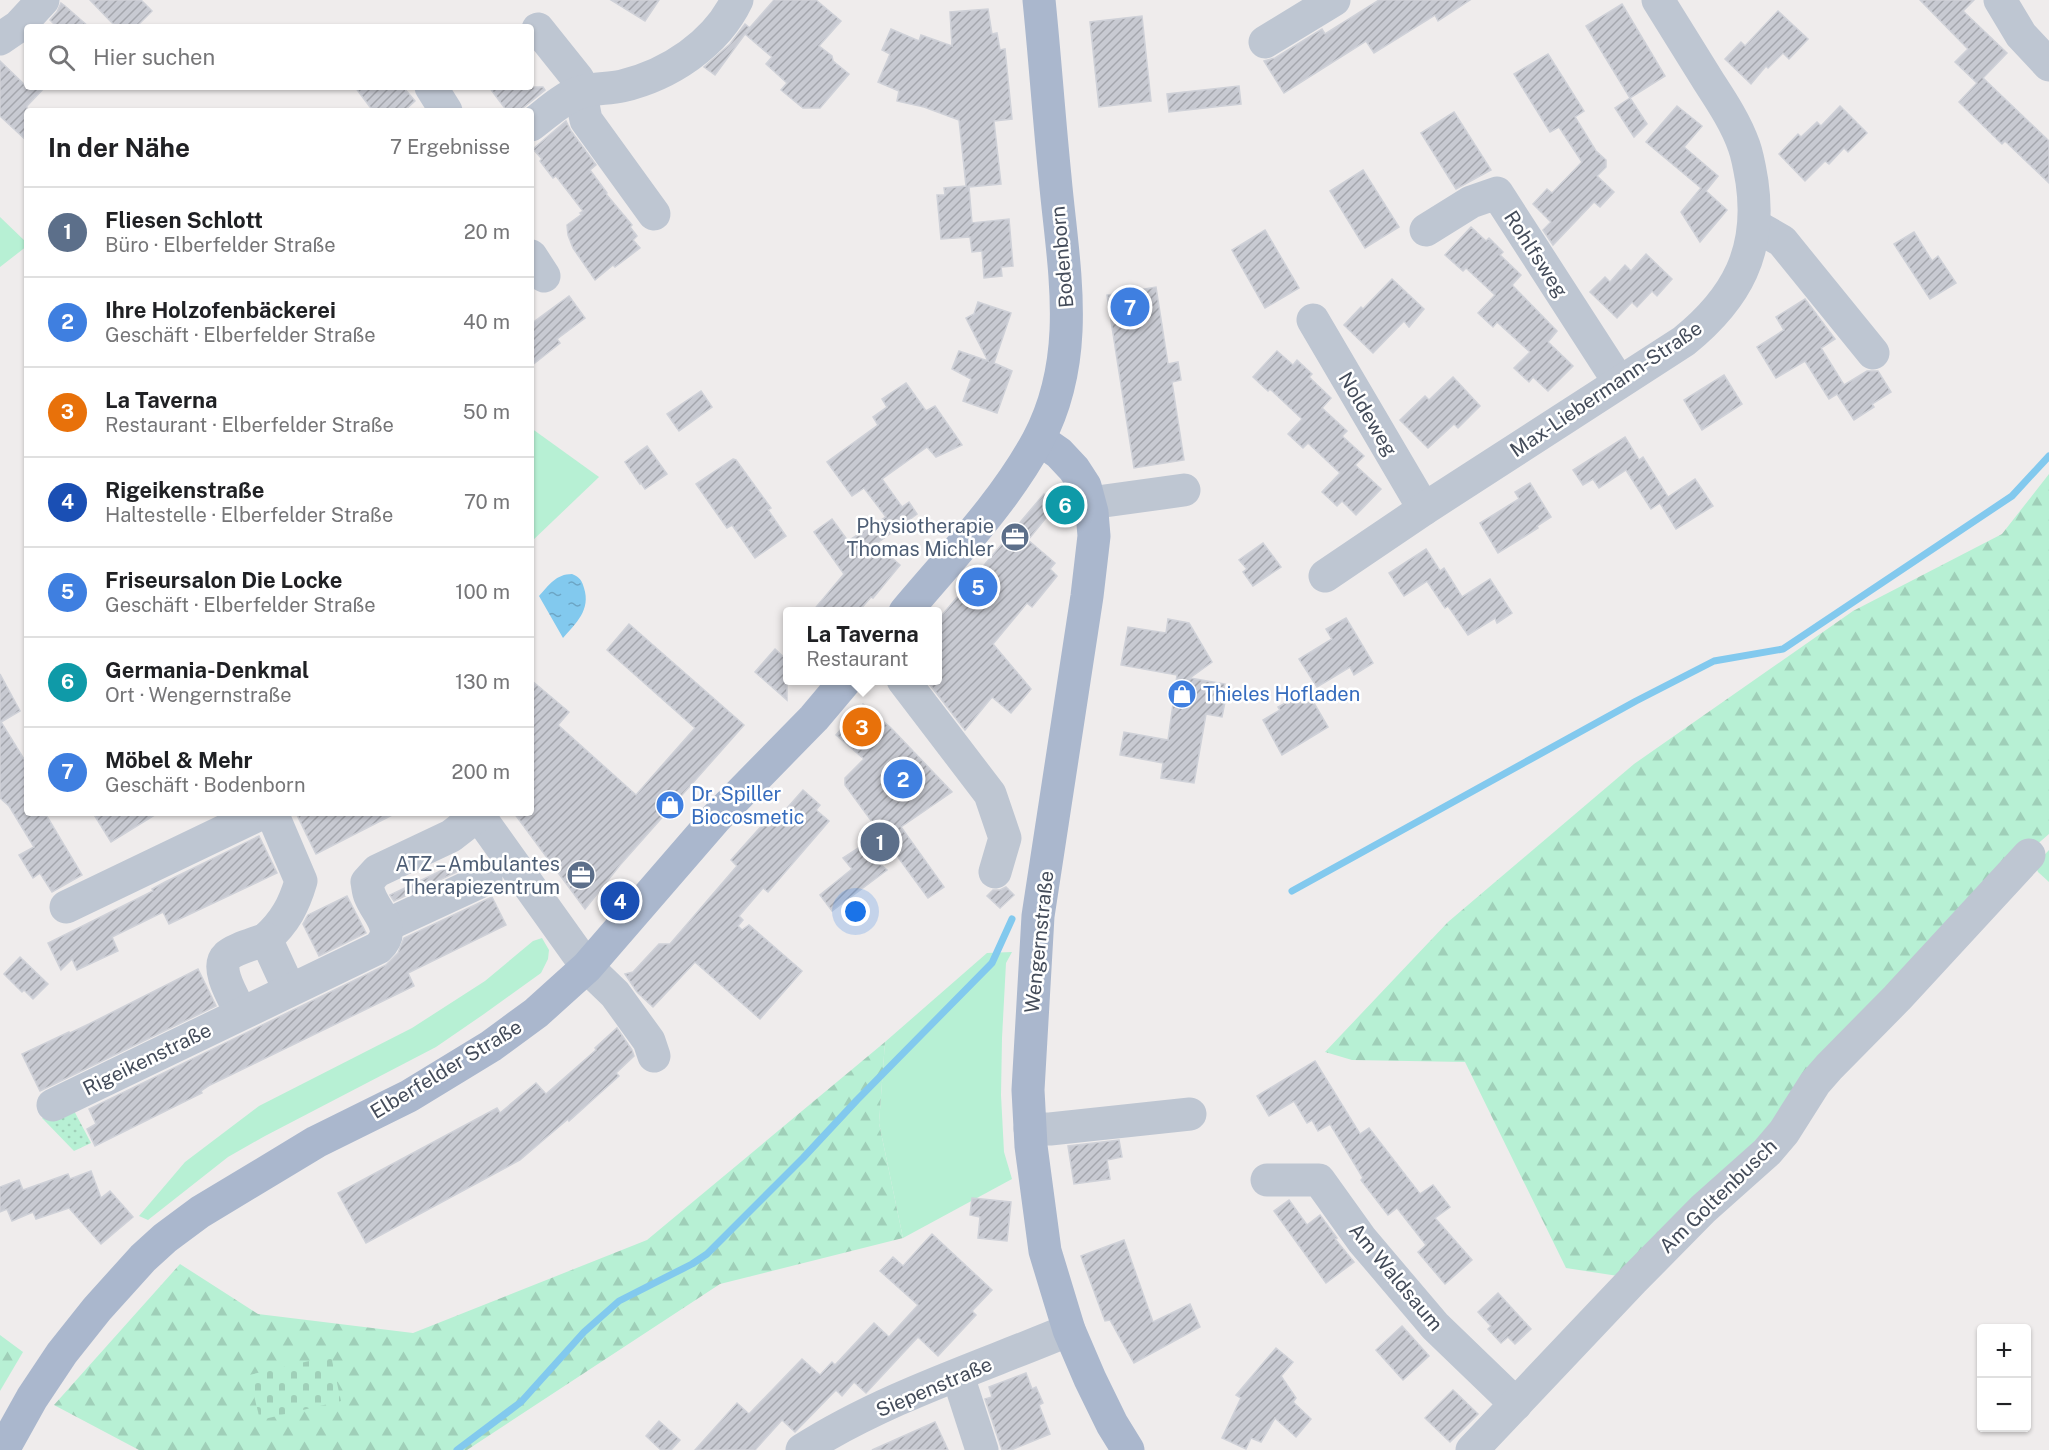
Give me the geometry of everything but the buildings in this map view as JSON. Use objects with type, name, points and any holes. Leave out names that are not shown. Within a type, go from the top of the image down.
[{"type":"main road","name":"Bodenborn","points":[[1039,0],[1068,312],[1057,392],[1039,439]]},
{"type":"main road","name":"Wengernstraße","points":[[1039,439],[1059,453],[1074,469],[1085,486],[1090,503],[1094,536],[1038,916],[1029,1067],[1030,1130],[1045,1251],[1069,1330],[1112,1424],[1128,1450]]},
{"type":"main road","points":[[908,607],[970,536],[1009,486],[1039,439]]},
{"type":"main road","name":"Elberfelder Straße","points":[[3,1450],[32,1398],[62,1353],[143,1258],[200,1212],[267,1170],[316,1142],[409,1096],[491,1046],[536,1013],[587,967],[716,818],[814,718],[843,685]]},
{"type":"street","points":[[0,39],[19,26],[43,0]]},
{"type":"street","points":[[534,123],[580,92],[621,86],[655,75],[677,64],[717,31],[737,0]]},
{"type":"street","points":[[1265,42],[1334,0]]},
{"type":"street","name":"Max-Liebermann-Straße","points":[[1325,576],[1424,509],[1684,341],[1704,325],[1720,307],[1743,271],[1753,238],[1754,225],[1754,197],[1744,146],[1732,120],[1658,0]]},
{"type":"street","points":[[2000,0],[2021,35],[2049,64]]},
{"type":"street","points":[[538,29],[578,79],[586,120],[654,214]]},
{"type":"street","points":[[433,90],[444,108]]},
{"type":"street","name":"Rohlfsweg","points":[[1426,230],[1471,202],[1497,193],[1619,382]]},
{"type":"street","points":[[1754,225],[1782,241],[1873,353]]},
{"type":"street","name":"Noldeweg","points":[[1313,320],[1424,509]]},
{"type":"street","points":[[1090,503],[1184,490]]},
{"type":"street","points":[[906,685],[990,794],[1005,838],[995,872]]},
{"type":"street","points":[[66,907],[256,816]]},
{"type":"street","points":[[241,1012],[223,973],[222,965],[227,956],[267,939],[286,918],[294,904],[301,881],[273,816]]},
{"type":"street","points":[[475,816],[451,836],[377,871],[367,882],[369,895],[387,926],[486,879]]},
{"type":"street","points":[[478,816],[587,967],[615,994],[648,1041],[654,1056]]},
{"type":"street","name":"Am Goltenbusch","points":[[1472,1450],[1695,1216],[1767,1152],[1784,1132],[1815,1083],[1829,1067],[1897,998],[2028,855]]},
{"type":"street","name":"Rigeikenstraße","points":[[53,1105],[241,1012],[378,948],[384,942],[387,926]]},
{"type":"street","points":[[267,939],[289,989]]},
{"type":"street","points":[[1030,1130],[1050,1130],[1190,1114]]},
{"type":"street","name":"Am Waldsaum","points":[[1267,1180],[1319,1180],[1362,1240],[1435,1326],[1516,1404]]},
{"type":"street","name":"Siepenstraße","points":[[802,1450],[863,1417],[1069,1330]]},
{"type":"street","points":[[958,1376],[982,1450]]},
{"type":"green space","points":[[0,217],[24,240],[24,248],[0,267]]},
{"type":"green space","points":[[534,430],[599,477],[534,539]]},
{"type":"green space","points":[[2049,474],[2049,834],[1974,899],[1769,1134],[1631,1278],[1566,1268],[1465,1062],[1352,1060],[1325,1052],[1448,922],[1634,764],[1853,611],[2002,534]]},
{"type":"green space","points":[[2049,850],[2049,882],[2038,872],[2035,865]]},
{"type":"green space","points":[[542,938],[549,950],[548,959],[541,973],[484,1014],[436,1047],[228,1157],[148,1220],[139,1216],[185,1162],[259,1106],[412,1028],[485,981],[533,941]]},
{"type":"green space","points":[[1012,952],[1006,963],[1001,1095],[1004,1152],[1012,1179],[903,1238],[879,1123],[885,1042],[987,953]]},
{"type":"green space","points":[[885,1042],[879,1123],[903,1238],[720,1284],[467,1450],[139,1450],[54,1405],[180,1264],[258,1314],[413,1333],[647,1240]]},
{"type":"green space","points":[[70,1103],[91,1143],[74,1151],[42,1118]]},
{"type":"green space","points":[[0,1335],[23,1352],[0,1391]]},
{"type":"green space","points":[[331,1356],[341,1401],[260,1420],[249,1375]]},
{"type":"water","points":[[572,574],[582,583],[586,603],[581,616],[563,638],[539,596],[557,578]]},
{"type":"waterway","points":[[1292,891],[1636,701],[1714,661],[1783,649],[2012,496],[2049,456]]},
{"type":"waterway","points":[[457,1450],[521,1402],[584,1332],[619,1301],[707,1254],[992,963],[1012,919]]},
{"type":"place","name":"Möbel & Mehr","points":[[1130,307]]},
{"type":"place","name":"Germania-Denkmal","points":[[1065,505]]},
{"type":"place","name":"Physiotherapie Thomas Michler","points":[[1015,537]]},
{"type":"place","name":"Friseursalon Die Locke","points":[[978,587]]},
{"type":"place","name":"Thieles Hofladen","points":[[1182,694]]},
{"type":"place","name":"La Taverna","points":[[862,727]]},
{"type":"place","name":"Ihre Holzofenbäckerei","points":[[903,779]]},
{"type":"place","name":"Dr. Spiller Biocosmetic","points":[[670,805]]},
{"type":"place","name":"Fliesen Schlott","points":[[880,842]]},
{"type":"place","name":"ATZ – Ambulantes Therapiezentrum","points":[[581,875]]},
{"type":"place","name":"Rigeikenstraße","points":[[620,901]]}]
